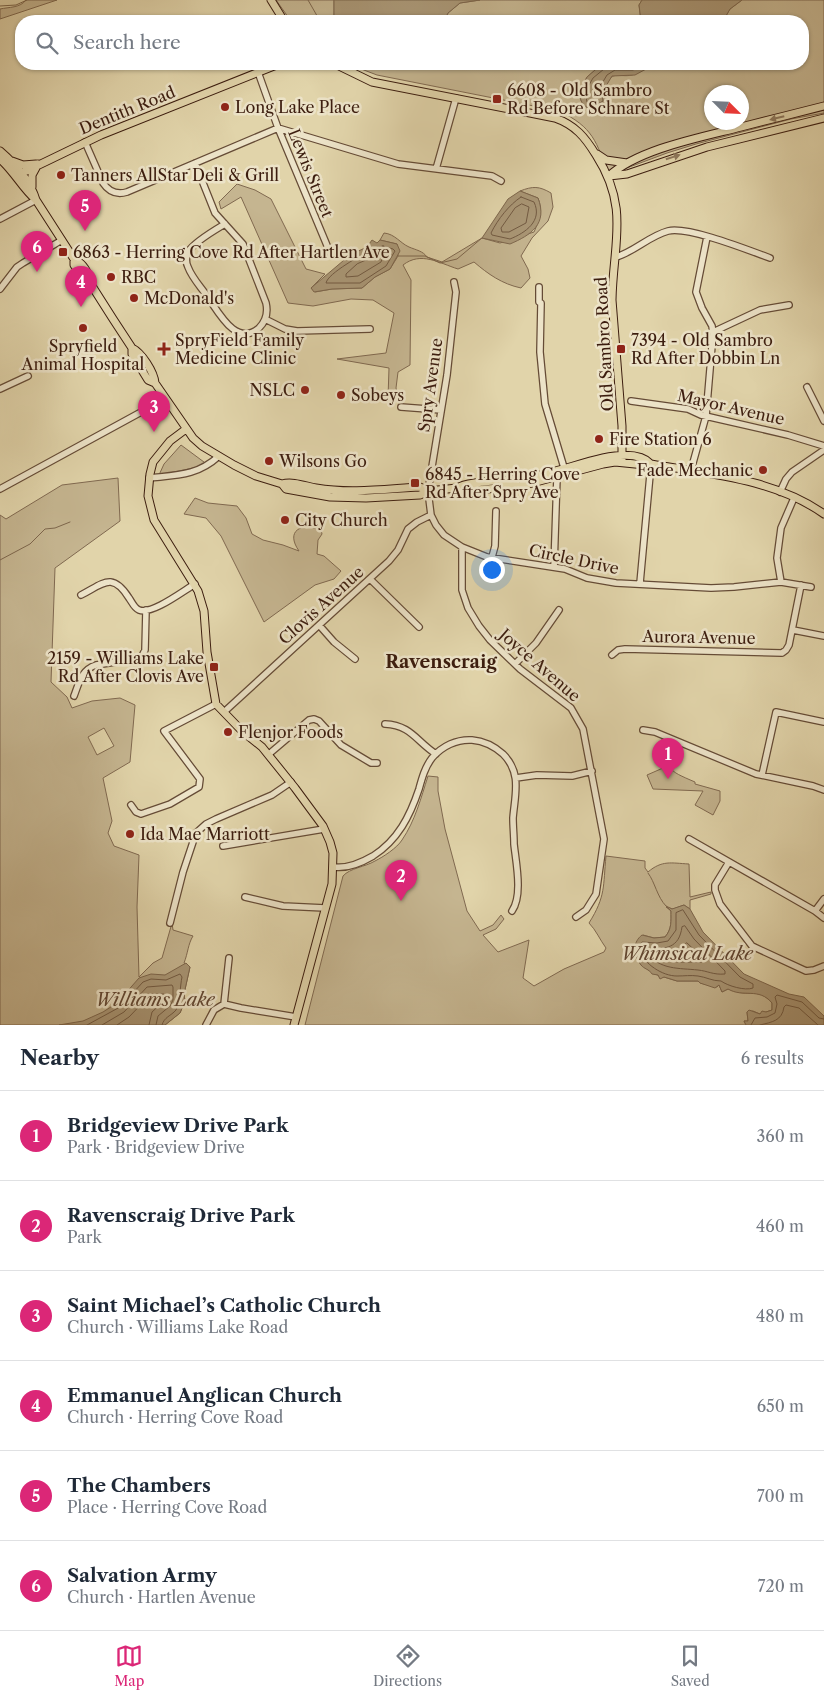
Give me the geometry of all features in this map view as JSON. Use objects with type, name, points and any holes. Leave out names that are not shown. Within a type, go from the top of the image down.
[{"type":"main road","points":[[270,0],[280,15]]},
{"type":"main road","name":"Dentith Road","points":[[19,175],[85,142],[263,70]]},
{"type":"main road","name":"Old Sambro Road","points":[[347,70],[372,82],[555,118],[566,122],[582,134],[608,176],[614,194],[618,220],[612,300],[622,426],[622,459]]},
{"type":"main road","points":[[608,176],[617,168],[627,163],[693,139],[824,106]]},
{"type":"main road","points":[[608,176],[627,174],[712,146],[824,118]]},
{"type":"main road","points":[[0,151],[12,161],[23,165],[38,164]]},
{"type":"main road","points":[[595,153],[606,160],[627,163]]},
{"type":"main road","points":[[0,159],[33,189]]},
{"type":"main road","points":[[12,161],[28,193],[36,200],[74,259],[80,262],[89,276],[90,284],[132,348],[132,354],[148,380],[155,383],[186,429],[198,442],[256,476],[282,484],[288,482],[323,489],[352,491],[420,487],[428,490],[457,488],[464,484],[528,478],[565,471],[603,458],[646,459],[651,464],[760,484],[794,498],[824,514]]},
{"type":"main road","points":[[36,200],[32,175],[38,164]]},
{"type":"main road","points":[[186,429],[170,441],[154,462],[149,478],[148,496],[152,516],[195,584],[204,611],[207,652],[216,704],[242,731],[269,754],[324,829],[332,848],[334,867],[332,884],[294,1025]]},
{"type":"main road","points":[[457,488],[464,491],[512,487],[557,477],[565,471]]},
{"type":"street","name":"Lewis Street","points":[[258,72],[278,128],[331,255]]},
{"type":"street","points":[[436,169],[456,98]]},
{"type":"street","points":[[85,142],[103,183],[110,191],[117,193],[125,192],[278,128],[398,164],[492,176],[501,181]]},
{"type":"street","points":[[195,163],[215,213],[240,239],[246,249],[266,303],[265,319],[258,329],[249,333],[239,332],[229,327],[187,267],[187,257],[197,242],[225,224]]},
{"type":"street","points":[[0,219],[36,200]]},
{"type":"street","points":[[616,257],[668,231],[682,231],[707,237],[770,258]]},
{"type":"street","points":[[691,470],[706,416],[711,369],[713,332],[696,292],[707,237]]},
{"type":"street","points":[[0,289],[22,263],[62,240]]},
{"type":"street","name":"Spry Avenue","points":[[428,490],[447,375],[456,292],[454,282]]},
{"type":"street","points":[[539,287],[539,302],[541,303],[540,352],[545,404],[565,471]]},
{"type":"street","points":[[713,332],[760,310],[789,305]]},
{"type":"street","points":[[265,319],[285,329],[297,332],[370,328]]},
{"type":"street","points":[[0,389],[28,376]]},
{"type":"street","points":[[807,388],[824,420]]},
{"type":"street","points":[[0,489],[165,398]]},
{"type":"street","name":"Mayor Avenue","points":[[631,402],[688,409],[706,416],[788,435],[824,448]]},
{"type":"street","points":[[401,407],[441,410]]},
{"type":"street","points":[[780,492],[786,479],[792,472],[824,448]]},
{"type":"street","points":[[149,478],[196,472],[219,456]]},
{"type":"street","points":[[640,583],[651,464]]},
{"type":"street","points":[[554,567],[557,477]]},
{"type":"street","name":"Circle Drive","points":[[428,490],[431,515],[444,535],[462,547],[492,557],[565,569],[587,578],[616,583],[711,588],[781,582],[812,587]]},
{"type":"street","points":[[781,582],[777,558],[781,528],[794,498]]},
{"type":"street","points":[[492,557],[495,546],[496,511]]},
{"type":"street","name":"Clovis Avenue","points":[[224,712],[370,579],[394,555],[408,529],[431,515]]},
{"type":"street","name":"Joyce Avenue","points":[[462,547],[461,582],[463,595],[468,608],[479,626],[490,640],[515,664],[564,702],[576,716],[583,729],[604,839],[596,894],[586,910],[576,917]]},
{"type":"street","points":[[370,579],[419,627]]},
{"type":"street","points":[[81,595],[106,582],[115,582],[122,587],[136,608],[146,610],[166,602],[195,584]]},
{"type":"street","points":[[801,585],[793,630],[824,636]]},
{"type":"street","points":[[74,696],[83,674],[90,667],[96,664],[135,659],[142,656],[145,650],[146,610]]},
{"type":"street","points":[[515,664],[536,643],[559,610]]},
{"type":"street","points":[[319,625],[334,642],[355,659]]},
{"type":"street","name":"Aurora Avenue","points":[[612,655],[618,650],[625,649],[778,653],[786,650],[793,630]]},
{"type":"street","points":[[131,805],[136,812],[141,814],[170,804],[200,785],[199,777],[164,731],[216,704]]},
{"type":"street","points":[[762,774],[776,712],[824,722]]},
{"type":"street","points":[[269,754],[308,720],[314,719],[319,720],[341,745],[377,763]]},
{"type":"street","points":[[385,724],[407,729],[436,754]]},
{"type":"street","points":[[643,730],[654,732],[756,774],[824,790]]},
{"type":"street","points":[[334,867],[347,867],[365,860],[393,840],[408,816],[425,770],[436,754],[445,746],[468,740],[486,743],[507,758],[516,778],[517,790],[513,825],[518,887],[512,911]]},
{"type":"street","points":[[516,778],[537,775],[568,776],[592,771]]},
{"type":"street","points":[[170,923],[183,872],[196,833],[206,824],[216,819],[272,796],[291,782]]},
{"type":"street","points":[[223,846],[324,829]]},
{"type":"street","points":[[689,839],[824,918]]},
{"type":"street","points":[[729,862],[715,885],[715,890],[720,904],[752,946],[806,971],[824,966]]},
{"type":"street","points":[[245,897],[288,906],[325,908]]},
{"type":"street","points":[[815,911],[824,899]]},
{"type":"street","points":[[224,1004],[229,958]]},
{"type":"street","points":[[206,1025],[214,1010],[224,1004],[296,1017]]},
{"type":"shaded area","points":[[26,0],[57,0],[0,19],[0,9],[18,6]]},
{"type":"shaded area","points":[[276,0],[334,0],[334,15],[287,15]]},
{"type":"shaded area","points":[[480,0],[642,0],[639,5],[640,15],[447,15],[460,3]]},
{"type":"shaded area","points":[[742,0],[824,0],[824,113],[791,119],[696,144],[608,175],[597,144],[587,130],[559,111],[377,75],[364,70],[595,70],[587,77],[579,93],[584,105],[595,111],[608,96],[606,86],[611,78],[617,75],[627,76],[643,70],[809,70],[809,15],[726,15],[730,9]]},
{"type":"shaded area","points":[[237,184],[255,190],[271,199],[306,269],[325,274],[311,288],[315,292],[332,289],[362,288],[375,277],[390,269],[398,256],[397,244],[380,240],[384,233],[391,235],[427,257],[442,262],[482,238],[500,243],[534,232],[539,220],[538,198],[520,191],[529,188],[539,188],[547,191],[551,193],[553,207],[548,221],[532,238],[521,256],[528,269],[530,278],[521,288],[496,278],[474,262],[458,269],[437,261],[423,259],[410,261],[403,265],[411,280],[410,365],[398,372],[396,388],[399,401],[388,398],[389,368],[337,359],[386,353],[394,313],[373,300],[351,299],[313,306],[288,303],[241,197],[221,209],[219,202]]},
{"type":"shaded area","points":[[181,445],[208,465],[159,475],[164,464]]},
{"type":"shaded area","points":[[118,478],[120,521],[55,568],[51,682],[67,697],[72,708],[92,701],[120,698],[135,705],[130,762],[103,778],[112,821],[108,833],[114,846],[139,855],[137,907],[139,977],[153,963],[162,958],[172,923],[173,930],[193,936],[184,963],[190,967],[184,994],[185,1001],[180,1013],[165,1025],[0,1025],[0,515],[6,519],[62,485]],"holes":[[[104,728],[114,746],[97,755],[88,737]]]},
{"type":"shaded area","points":[[195,498],[208,503],[237,506],[246,518],[252,534],[263,540],[299,551],[294,538],[297,530],[307,527],[321,530],[322,534],[318,540],[317,554],[324,556],[341,571],[334,579],[315,585],[264,622],[221,536],[206,518],[184,514]]},
{"type":"shaded area","points":[[662,738],[666,739],[670,768],[679,775],[695,782],[695,784],[720,791],[720,801],[713,815],[695,805],[703,791],[653,789],[647,775],[663,768]]},
{"type":"shaded area","points":[[428,776],[438,777],[438,791],[445,829],[467,911],[480,931],[493,925],[501,915],[504,919],[496,929],[483,935],[498,952],[529,940],[523,978],[534,986],[564,969],[604,952],[606,948],[589,923],[601,898],[606,856],[645,861],[645,868],[648,872],[662,864],[689,864],[690,897],[711,892],[711,894],[690,900],[690,909],[684,905],[673,909],[666,907],[671,911],[671,922],[665,937],[654,938],[643,935],[632,952],[636,954],[640,964],[660,978],[664,977],[677,981],[698,981],[717,987],[719,985],[722,992],[728,989],[741,993],[759,994],[772,1003],[772,1010],[760,1014],[753,1011],[747,1012],[748,1021],[744,1021],[746,1025],[305,1025],[343,876],[378,859],[400,843],[414,817]]},
{"type":"water","points":[[334,0],[480,0],[460,3],[447,15],[334,15]]},
{"type":"water","points":[[642,0],[742,0],[730,9],[726,15],[640,15],[639,5]]},
{"type":"water","points":[[595,70],[644,70],[635,75],[612,76],[606,86],[607,105],[595,111],[584,105],[579,93],[587,77]]},
{"type":"water","points":[[520,191],[538,198],[541,215],[536,227],[525,237],[510,244],[482,238],[508,199]]},
{"type":"water","points":[[372,240],[377,243],[380,240],[397,244],[400,251],[390,269],[375,277],[362,288],[314,292],[311,288],[350,255],[367,247]]},
{"type":"water","name":"Whimsical Lake","points":[[684,905],[690,909],[703,932],[744,974],[789,994],[804,997],[824,1016],[824,1025],[746,1025],[744,1021],[748,1021],[747,1012],[749,1010],[760,1014],[762,1011],[772,1010],[772,1003],[767,998],[762,995],[739,993],[728,989],[722,992],[719,985],[715,988],[698,981],[677,981],[664,977],[660,979],[658,975],[652,974],[642,966],[631,951],[634,949],[638,939],[642,935],[654,938],[665,937],[671,922],[671,911],[666,906],[672,909]]},
{"type":"water","name":"Williams Lake","points":[[186,963],[190,967],[184,994],[185,1001],[180,1013],[165,1025],[59,1025],[83,1021],[103,1012],[117,1003],[139,978],[151,974],[165,975]]},
{"type":"waterway","points":[[0,6],[16,5],[27,0]]},
{"type":"waterway","points":[[308,0],[317,15]]},
{"type":"waterway","points":[[398,256],[425,256],[440,263],[457,259],[482,238]]},
{"type":"waterway","points":[[0,560],[30,544],[45,529],[55,528],[70,522]]},
{"type":"waterway","points":[[648,873],[666,906]]},
{"type":"place","name":"6608 - Old Sambro Rd Before Schnare St","points":[[497,99]]},
{"type":"place","name":"Long Lake Place","points":[[225,107]]},
{"type":"place","name":"Tanners AllStar Deli & Grill","points":[[61,175]]},
{"type":"place","name":"The Chambers","points":[[85,231]]},
{"type":"place","name":"6863 - Herring Cove Rd After Hartlen Ave","points":[[63,252]]},
{"type":"place","name":"Salvation Army","points":[[37,272]]},
{"type":"place","name":"RBC","points":[[111,277]]},
{"type":"place","name":"McDonald's","points":[[134,298]]},
{"type":"place","name":"Emmanuel Anglican Church","points":[[81,307]]},
{"type":"place","name":"Spryfield Animal Hospital","points":[[83,328]]},
{"type":"place","name":"SpryField Family Medicine Clinic","points":[[164,349]]},
{"type":"place","name":"7394 - Old Sambro Rd After Dobbin Ln","points":[[621,349]]},
{"type":"place","name":"NSLC","points":[[305,390]]},
{"type":"place","name":"Sobeys","points":[[341,395]]},
{"type":"place","name":"Saint Michael’s Catholic Church","points":[[154,432]]},
{"type":"place","name":"Fire Station 6","points":[[599,439]]},
{"type":"place","name":"Wilsons Go","points":[[269,461]]},
{"type":"place","name":"Fade Mechanic","points":[[763,470]]},
{"type":"place","name":"6845 - Herring Cove Rd After Spry Ave","points":[[415,483]]},
{"type":"place","name":"City Church","points":[[285,520]]},
{"type":"place","name":"2159 - Williams Lake Rd After Clovis Ave","points":[[214,667]]},
{"type":"place","name":"Flenjor Foods","points":[[228,732]]},
{"type":"place","name":"Bridgeview Drive Park","points":[[668,779]]},
{"type":"place","name":"Ida Mae Marriott","points":[[130,834]]},
{"type":"place","name":"Ravenscraig Drive Park","points":[[401,901]]},
{"type":"district","name":"Ravenscraig","points":[[441,662]]}]
